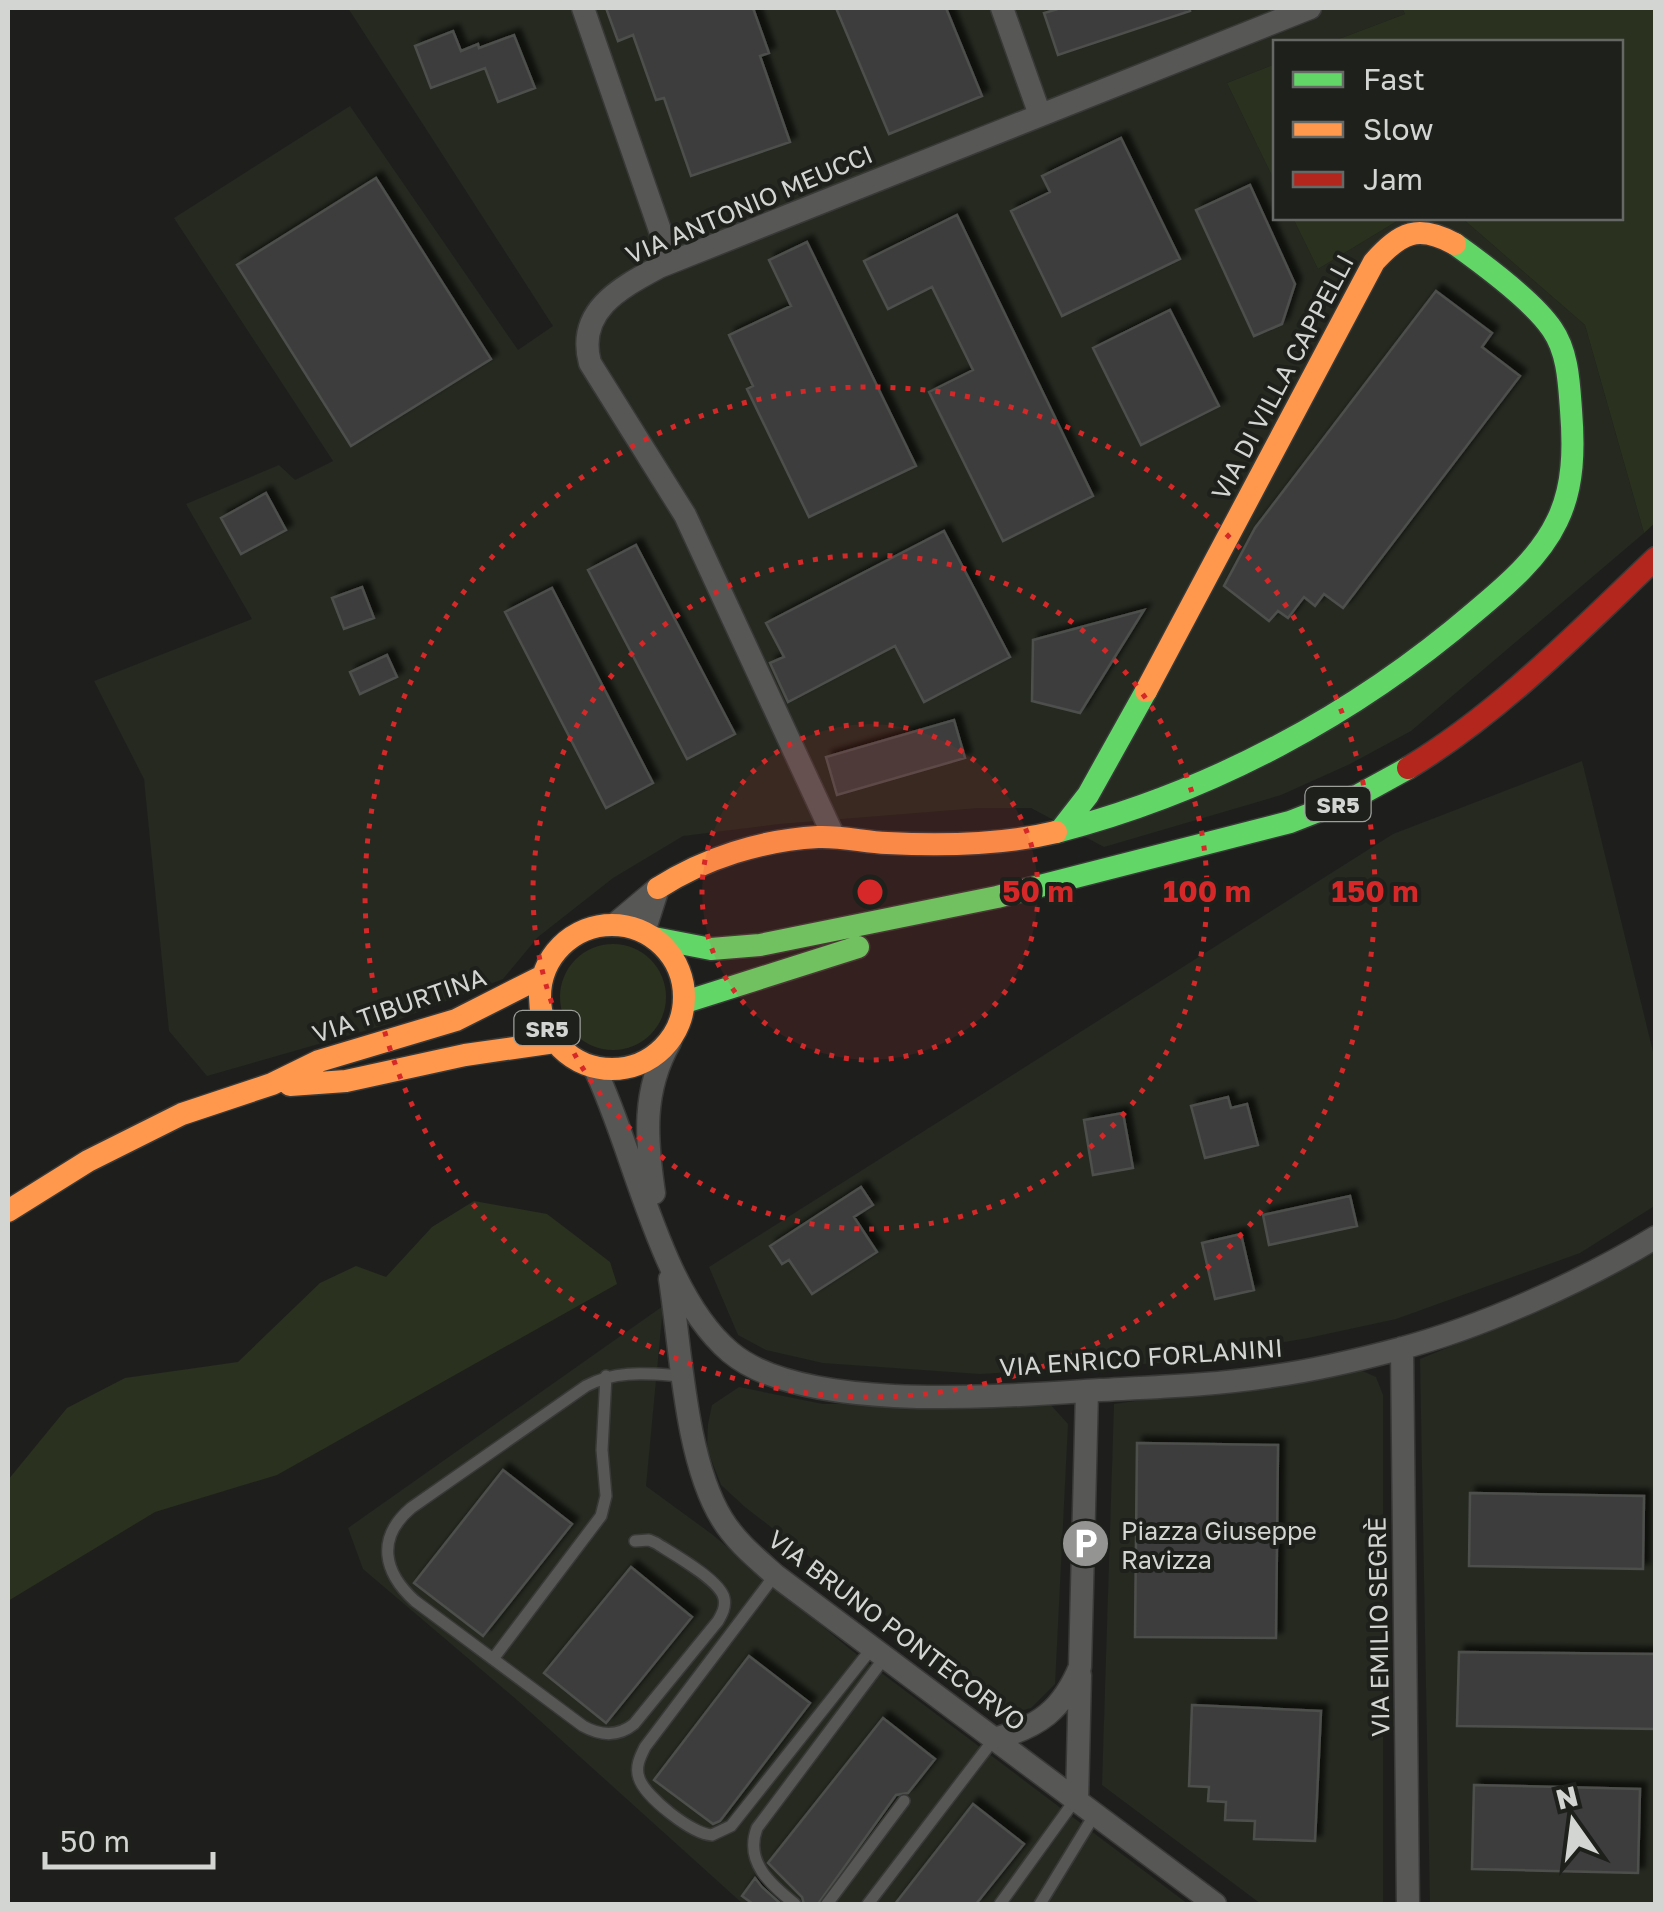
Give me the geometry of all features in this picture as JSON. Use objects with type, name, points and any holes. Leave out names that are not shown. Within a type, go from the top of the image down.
[{"type":"main road","name":"VIA DI VILLA CAPPELLI","points":[[658,888],[690,868],[728,855],[834,837],[935,843],[1015,839],[1060,831],[1212,776],[1350,708],[1439,646],[1550,537],[1565,503],[1574,460],[1567,370],[1552,328],[1454,242],[1433,232],[1407,234],[1389,244],[1374,262],[1104,767],[1060,831]]},
{"type":"main road","name":"SR5","points":[[614,925],[706,949],[751,946],[948,909],[1278,825],[1358,795],[1400,772],[1488,710],[1656,558]]},
{"type":"main road","name":"SR5","points":[[685,1002],[853,949],[948,909]]},
{"type":"main road","name":"VIA TIBURTINA","points":[[8,1211],[76,1168],[217,1100],[272,1084],[319,1062],[470,1015],[543,976],[553,955],[570,938],[591,928],[614,925]]},
{"type":"main road","points":[[649,935],[668,950],[678,966],[685,1002],[670,1042]]},
{"type":"main road","name":"SR5","points":[[543,976],[540,999],[544,1022],[555,1042],[572,1058],[594,1068],[615,1070],[636,1066],[670,1042]]},
{"type":"main road","name":"VIA TIBURTINA","points":[[272,1084],[331,1084],[465,1055],[555,1042]]},
{"type":"street","points":[[584,8],[671,262]]},
{"type":"street","points":[[1002,8],[1040,115]]},
{"type":"street","name":"VIA ANTONIO MEUCCI","points":[[834,837],[686,515],[590,363],[587,329],[614,294],[671,262],[1310,8]]},
{"type":"street","points":[[614,925],[658,888]]},
{"type":"street","points":[[649,935],[658,888]]},
{"type":"street","name":"VIA BRUNO PONTECORVO","points":[[670,1042],[657,1066],[647,1108],[652,1174],[694,1446],[717,1509],[745,1548],[775,1576],[1215,1904]]},
{"type":"street","name":"VIA BRUNO PONTECORVO","points":[[594,1068],[612,1106],[666,1254]]},
{"type":"street","name":"VIA ENRICO FORLANINI","points":[[666,1254],[686,1298],[705,1327],[733,1354],[778,1377],[816,1386],[925,1395],[999,1396],[1269,1377],[1402,1348],[1548,1292],[1656,1238]]},
{"type":"street","name":"VIA EMILIO SEGRÈ","points":[[1402,1348],[1408,1904]]},
{"type":"street","points":[[1082,1805],[1080,1667],[1087,1391]]},
{"type":"street","points":[[994,1739],[1022,1732],[1042,1720],[1068,1694],[1080,1667]]},
{"type":"lane","points":[[635,1540],[656,1543],[712,1582],[722,1592],[724,1607],[718,1621],[634,1724],[618,1734],[591,1730],[406,1593],[388,1566],[387,1539],[411,1508],[586,1386],[606,1376],[625,1373],[685,1376]]},
{"type":"lane","points":[[494,1659],[600,1516],[606,1496],[602,1450],[606,1376]]},
{"type":"lane","points":[[775,1576],[645,1748],[638,1764],[643,1786],[693,1830],[712,1836],[731,1826],[879,1653]]},
{"type":"lane","points":[[795,1904],[768,1881],[758,1864],[753,1845],[757,1828],[879,1653]]},
{"type":"lane","points":[[868,1904],[994,1739]]},
{"type":"lane","points":[[828,1904],[904,1801]]},
{"type":"lane","points":[[1000,1904],[1082,1805]]},
{"type":"lane","points":[[1040,1904],[1082,1805]]},
{"type":"shaded area","points":[[348,8],[1402,8],[1405,14],[1336,40],[1273,40],[1273,65],[1227,83],[1273,178],[1273,220],[1294,220],[1318,269],[1399,220],[1464,220],[1585,325],[1644,533],[1411,731],[1281,795],[1104,847],[1031,808],[979,808],[779,824],[683,836],[613,878],[538,937],[503,979],[385,1025],[207,1076],[169,1031],[144,779],[94,681],[252,619],[186,504],[279,465],[295,480],[333,461],[174,218],[350,106],[518,350],[553,326]]},
{"type":"shaded area","points":[[1582,761],[1655,1060],[1656,1205],[1580,1253],[1396,1319],[1159,1363],[980,1374],[823,1363],[766,1350],[738,1335],[709,1267],[1393,834]]},
{"type":"shaded area","points":[[1655,1252],[1655,1904],[1430,1904],[1420,1359],[1574,1295]]},
{"type":"shaded area","points":[[663,1306],[646,1486],[713,1535],[851,1650],[1188,1904],[743,1904],[517,1700],[363,1569],[348,1528]]},
{"type":"shaded area","points":[[1358,1369],[1376,1377],[1383,1395],[1383,1904],[1261,1904],[1102,1785],[1114,1404]]},
{"type":"shaded area","points":[[739,1387],[823,1404],[1050,1404],[1068,1424],[1055,1684],[1031,1708],[1012,1713],[721,1485],[707,1449],[708,1424],[712,1405]]},
{"type":"green space","points":[[1402,8],[1655,8],[1656,522],[1644,533],[1585,325],[1464,220],[1623,220],[1623,40],[1336,40],[1405,14]]},
{"type":"green space","points":[[1273,65],[1273,178],[1227,83]]},
{"type":"green space","points":[[1294,220],[1399,220],[1318,269]]},
{"type":"green space","points":[[613,944],[633,948],[650,960],[662,977],[666,997],[662,1017],[650,1034],[633,1046],[613,1050],[593,1046],[576,1034],[564,1017],[560,997],[564,977],[576,960],[593,948]]},
{"type":"green space","points":[[474,1201],[547,1214],[610,1262],[617,1284],[277,1475],[155,1512],[8,1601],[8,1480],[67,1408],[125,1378],[238,1362],[320,1283],[356,1266],[386,1277],[432,1227]]},
{"type":"building","points":[[606,8],[753,8],[769,53],[760,56],[790,142],[691,176],[664,98],[656,100],[633,35],[618,41]]},
{"type":"building","points":[[836,8],[946,8],[982,96],[889,134]]},
{"type":"building","points":[[1061,8],[1190,11],[1058,55],[1044,13]]},
{"type":"building","points":[[453,31],[461,51],[514,35],[535,88],[498,102],[485,68],[431,88],[415,46]]},
{"type":"building","points":[[1121,138],[1180,259],[1062,316],[1011,211],[1050,192],[1042,176]]},
{"type":"building","points":[[376,178],[491,359],[351,446],[237,265]]},
{"type":"building","points":[[1250,185],[1295,284],[1282,324],[1254,336],[1196,210]]},
{"type":"building","points":[[957,215],[1093,496],[1003,541],[929,392],[973,370],[932,287],[888,309],[864,261]]},
{"type":"building","points":[[807,242],[916,466],[809,517],[747,389],[753,386],[729,335],[791,306],[769,260]]},
{"type":"building","points":[[1436,291],[1492,333],[1482,347],[1520,376],[1343,608],[1324,594],[1315,606],[1304,597],[1288,618],[1278,611],[1269,621],[1224,586],[1255,528]]},
{"type":"building","points":[[1170,310],[1219,406],[1141,445],[1093,348]]},
{"type":"building","points":[[266,493],[286,530],[241,554],[221,518]]},
{"type":"building","points":[[944,531],[1010,657],[924,702],[895,646],[788,702],[770,663],[784,657],[766,623]]},
{"type":"building","points":[[636,545],[735,734],[687,759],[588,570]]},
{"type":"building","points":[[362,587],[374,618],[344,629],[332,598]]},
{"type":"building","points":[[552,588],[653,783],[606,808],[505,612]]},
{"type":"building","points":[[1144,610],[1080,713],[1032,701],[1033,640]]},
{"type":"building","points":[[387,655],[397,677],[360,694],[350,672]]},
{"type":"building","points":[[954,720],[965,758],[837,795],[826,757]]},
{"type":"building","points":[[1228,1097],[1231,1108],[1247,1104],[1258,1145],[1205,1158],[1191,1106]]},
{"type":"building","points":[[1123,1113],[1133,1168],[1093,1175],[1084,1120]]},
{"type":"building","points":[[861,1187],[873,1205],[854,1217],[877,1252],[812,1294],[789,1260],[782,1264],[770,1246]]},
{"type":"building","points":[[1350,1196],[1357,1226],[1269,1245],[1263,1215]]},
{"type":"building","points":[[1241,1234],[1254,1290],[1215,1299],[1202,1243]]},
{"type":"building","points":[[1137,1443],[1278,1445],[1276,1638],[1135,1637]]},
{"type":"building","points":[[503,1470],[572,1524],[483,1636],[414,1583]]},
{"type":"building","points":[[1470,1493],[1644,1496],[1643,1569],[1469,1566]]},
{"type":"building","points":[[631,1567],[692,1617],[606,1723],[544,1673]]},
{"type":"building","points":[[1459,1652],[1656,1654],[1656,1729],[1457,1726]]},
{"type":"building","points":[[749,1656],[810,1703],[720,1821],[713,1824],[654,1780]]},
{"type":"building","points":[[1192,1705],[1321,1711],[1315,1841],[1254,1839],[1255,1821],[1225,1820],[1226,1802],[1208,1801],[1209,1787],[1189,1786]]},
{"type":"building","points":[[883,1718],[935,1759],[908,1793],[896,1795],[818,1904],[804,1904],[802,1897],[768,1863]]},
{"type":"building","points":[[1474,1785],[1640,1789],[1638,1873],[1472,1869]]},
{"type":"building","points":[[973,1804],[1024,1844],[976,1904],[895,1904]]},
{"type":"building","points":[[755,1878],[781,1904],[753,1904],[742,1896]]},
{"type":"traffic: fast","points":[[1056,832],[1114,815],[1225,772],[1331,716],[1430,649],[1521,570],[1550,534],[1563,508],[1572,467],[1565,358],[1552,329],[1533,307],[1455,244]]},
{"type":"traffic: fast","points":[[1060,831],[1088,795],[1146,691]]},
{"type":"traffic: fast","points":[[654,938],[711,949],[760,945],[997,897],[1290,822],[1359,795],[1408,768]]},
{"type":"traffic: fast","points":[[685,1002],[858,947]]},
{"type":"traffic: slow","points":[[1146,691],[1374,262],[1411,234],[1431,234],[1455,244]]},
{"type":"traffic: slow","points":[[658,888],[715,859],[797,839],[951,844],[1015,840],[1056,832]]},
{"type":"traffic: slow","points":[[612,925],[640,930],[663,946],[679,969],[684,997],[679,1025],[663,1048],[640,1064],[612,1069],[584,1064],[561,1048],[545,1025],[540,997],[545,969],[561,946],[584,930],[612,925]]},
{"type":"traffic: slow","points":[[8,1211],[88,1161],[182,1114],[272,1084],[319,1061],[456,1020],[543,976]]},
{"type":"traffic: slow","points":[[290,1085],[346,1081],[465,1055],[555,1042]]},
{"type":"traffic: jam","points":[[1408,768],[1507,696],[1656,558]]},
{"type":"place","name":"Piazza Giuseppe Ravizza","points":[[1086,1544]]}]
